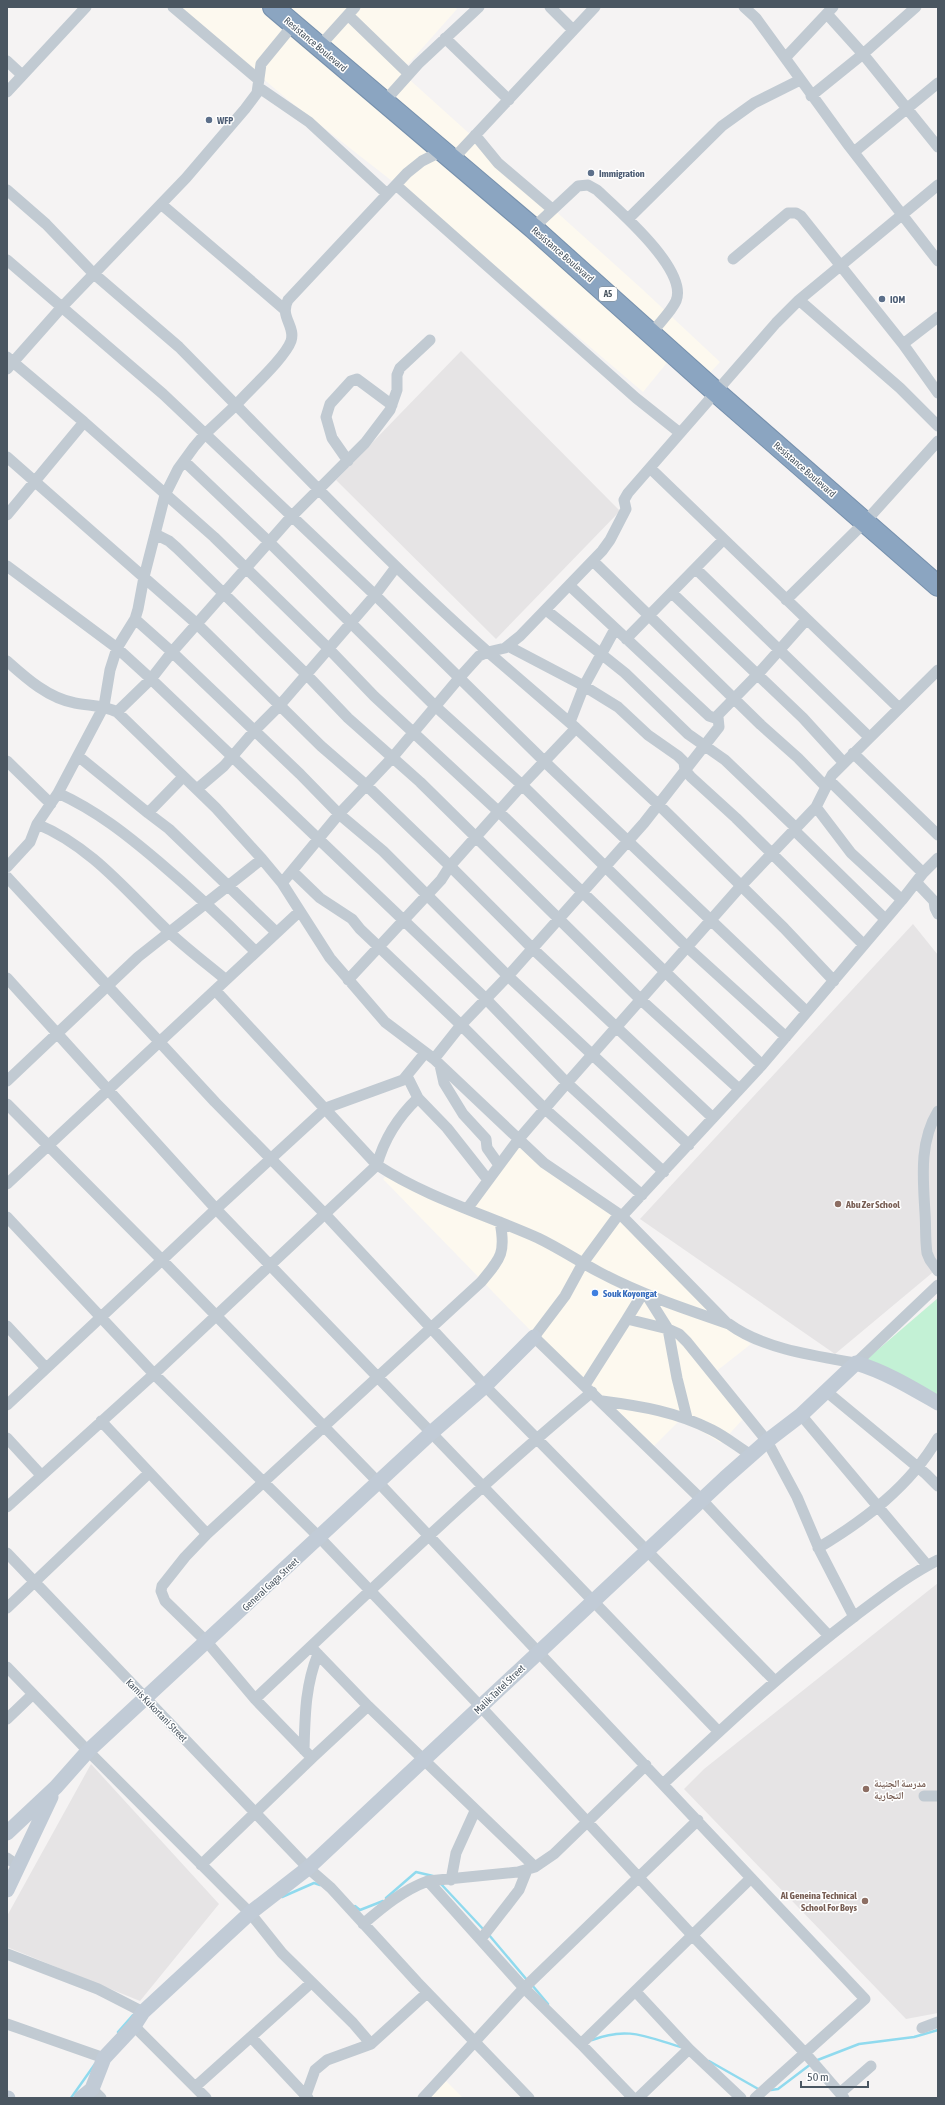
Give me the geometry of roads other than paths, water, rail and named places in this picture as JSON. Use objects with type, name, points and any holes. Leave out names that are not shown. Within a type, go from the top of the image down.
[{"type":"highway","name":"Resistance Boulevard","points":[[273,7],[533,228],[652,333],[716,392],[938,586]]},
{"type":"main road","name":"General Gaga Street","points":[[7,1833],[56,1787],[88,1751],[320,1538],[431,1433],[485,1386],[534,1337]]},
{"type":"main road","name":"Malik Taitel Street","points":[[104,2058],[134,2026],[144,2012],[250,1913],[308,1868],[646,1551],[751,1455],[801,1415],[856,1364]]},
{"type":"main road","points":[[856,1364],[871,1368],[900,1381],[938,1403]]},
{"type":"main road","points":[[7,1890],[12,1861],[56,1787]]},
{"type":"main road","points":[[91,2095],[104,2058]]},
{"type":"street","points":[[173,7],[259,83],[309,122],[388,194]]},
{"type":"street","points":[[550,7],[573,30]]},
{"type":"street","points":[[284,309],[288,300],[415,166],[447,155],[475,135],[595,7]]},
{"type":"street","points":[[744,7],[756,18],[786,57],[811,96],[901,215],[938,261]]},
{"type":"street","points":[[811,96],[863,54],[916,7]]},
{"type":"street","points":[[7,92],[79,9]]},
{"type":"street","points":[[384,102],[472,9]]},
{"type":"street","points":[[786,57],[830,10],[906,109],[938,147]]},
{"type":"street","points":[[319,47],[352,11],[409,74]]},
{"type":"street","points":[[293,25],[260,64],[259,83],[254,98],[245,109],[161,204],[93,273],[9,363],[84,422],[247,568],[374,696],[415,732],[500,812],[762,1065]]},
{"type":"street","points":[[444,38],[509,100]]},
{"type":"street","points":[[7,61],[22,75]]},
{"type":"street","points":[[628,219],[722,126],[754,103],[800,80]]},
{"type":"street","points":[[854,152],[938,83]]},
{"type":"street","points":[[475,135],[498,163],[552,209]]},
{"type":"street","points":[[396,185],[636,398],[680,434]]},
{"type":"street","points":[[533,228],[578,186],[588,185],[596,190],[628,219],[650,243],[673,275],[677,290],[676,300],[652,333]]},
{"type":"street","points":[[282,883],[339,814],[392,758],[479,656],[508,646],[570,586],[593,561],[610,540],[617,527],[626,509],[624,500],[628,493],[754,347],[799,300],[938,185]]},
{"type":"street","points":[[7,190],[46,224],[93,273],[178,347],[396,567],[488,652],[573,725],[657,804],[740,887],[784,928],[834,981]]},
{"type":"street","points":[[7,867],[30,842],[37,824],[58,793],[104,706],[110,670],[117,648],[135,619],[165,495],[184,461],[205,434],[236,405],[282,355],[291,342],[292,334],[284,309],[161,204]]},
{"type":"street","points":[[733,259],[788,213],[796,213],[801,216],[903,344],[938,393]]},
{"type":"street","points":[[7,260],[61,308],[122,358],[205,434],[375,595],[545,762],[807,1012]]},
{"type":"street","points":[[799,300],[894,383],[938,426]]},
{"type":"street","points":[[903,344],[938,318]]},
{"type":"street","points":[[117,712],[151,679],[172,652],[291,517],[318,488],[328,481],[348,461],[386,417],[397,390],[398,371],[430,340]]},
{"type":"street","points":[[348,461],[329,432],[326,417],[330,404],[351,381],[357,378],[392,405]]},
{"type":"street","points":[[7,515],[84,422]]},
{"type":"street","points":[[786,600],[865,522],[938,441]]},
{"type":"street","points":[[7,457],[198,624],[238,666],[321,746],[366,785],[615,1028],[713,1118]]},
{"type":"street","points":[[184,461],[269,542],[435,706],[522,785],[687,947],[786,1037]]},
{"type":"street","points":[[650,468],[899,708]]},
{"type":"street","points":[[155,534],[169,541],[177,548],[306,674],[348,718],[420,782],[640,999],[738,1089]]},
{"type":"street","points":[[626,639],[723,540]]},
{"type":"street","points":[[593,561],[735,699],[827,784],[919,878],[934,901],[934,908],[938,914]]},
{"type":"street","points":[[7,566],[117,648],[151,679],[484,998],[567,1083],[664,1172]]},
{"type":"street","points":[[197,789],[224,766],[255,730],[280,705],[350,622],[375,595],[396,567]]},
{"type":"street","points":[[696,569],[869,737]]},
{"type":"street","points":[[570,586],[709,716],[715,718],[718,717],[735,699],[806,620]]},
{"type":"street","points":[[672,593],[825,740],[844,763]]},
{"type":"street","points":[[546,610],[625,673],[703,746],[725,760],[885,919]]},
{"type":"street","points":[[135,619],[255,730],[339,814],[383,852],[508,976],[689,1146]]},
{"type":"street","points":[[348,980],[442,880],[450,866],[500,812],[522,785],[545,762],[573,725],[584,686],[615,628]]},
{"type":"street","points":[[508,646],[584,686],[618,708],[648,735],[678,756],[684,762],[685,770],[864,945]]},
{"type":"street","points":[[7,661],[27,678],[60,698],[74,703],[104,706],[117,712],[197,789],[234,827],[262,859],[282,883],[321,946],[348,980],[385,1022],[437,1062],[518,1140],[561,1175],[621,1215],[729,1324],[739,1332],[797,1353],[856,1364],[938,1285]]},
{"type":"street","points":[[467,1209],[518,1140],[592,1054],[740,887],[816,807],[827,784],[844,763],[938,670]]},
{"type":"street","points":[[437,1062],[461,1025],[484,998],[508,976],[558,917],[628,840],[719,726],[718,717]]},
{"type":"street","points":[[853,753],[938,835]]},
{"type":"street","points":[[78,756],[169,829],[276,932]]},
{"type":"street","points":[[7,761],[51,804]]},
{"type":"street","points":[[148,813],[183,777]]},
{"type":"street","points":[[58,793],[89,809],[116,826],[207,903],[255,951]]},
{"type":"street","points":[[816,807],[851,853],[902,900]]},
{"type":"street","points":[[37,824],[59,833],[105,869],[170,933],[226,979]]},
{"type":"street","points":[[829,1636],[702,1500],[589,1388],[534,1337],[565,1296],[583,1263],[621,1215],[689,1146],[738,1089],[762,1065],[919,878],[938,858]]},
{"type":"street","points":[[7,1081],[58,1034],[107,985],[262,859]]},
{"type":"street","points":[[292,872],[320,898],[352,919],[545,1109],[642,1195]]},
{"type":"street","points":[[7,877],[160,1043],[324,1213],[485,1386],[775,1681]]},
{"type":"street","points":[[7,1184],[48,1144],[109,1091],[255,951],[300,911]]},
{"type":"street","points":[[7,978],[216,1209],[719,1732]]},
{"type":"street","points":[[215,990],[326,1108],[377,1165],[394,1176],[555,1246],[583,1263],[644,1293],[729,1324]]},
{"type":"street","points":[[7,1405],[326,1108],[398,1082],[407,1076],[424,1052]]},
{"type":"street","points":[[437,1062],[444,1083],[464,1114],[486,1139],[487,1148],[499,1165]]},
{"type":"street","points":[[407,1076],[418,1098],[447,1128],[488,1180]]},
{"type":"street","points":[[7,1507],[154,1374],[324,1213],[377,1165],[383,1145],[392,1128],[418,1098]]},
{"type":"street","points":[[7,1104],[162,1260],[378,1482],[428,1537],[664,1783],[865,1999],[806,2054],[755,2098]]},
{"type":"street","points":[[938,1111],[928,1132],[924,1152],[924,1187],[927,1253],[938,1271]]},
{"type":"street","points":[[7,1217],[154,1374],[320,1538],[481,1707],[692,1935],[806,2054],[842,2096],[871,2066]]},
{"type":"street","points":[[308,1754],[255,1699],[207,1642],[166,1601],[161,1591],[163,1582],[207,1534],[431,1327],[482,1282],[500,1257],[503,1242],[500,1222]]},
{"type":"street","points":[[255,1699],[314,1650],[428,1537],[589,1388],[627,1319],[644,1293]]},
{"type":"street","points":[[644,1293],[668,1329],[677,1378],[687,1418]]},
{"type":"street","points":[[627,1319],[668,1329],[679,1334],[768,1440],[797,1497],[818,1548],[854,1617]]},
{"type":"street","points":[[7,1326],[46,1368]]},
{"type":"street","points":[[827,1392],[918,1467],[938,1486]]},
{"type":"street","points":[[602,1401],[654,1408],[687,1418],[714,1431],[751,1455]]},
{"type":"street","points":[[801,1415],[927,1565]]},
{"type":"street","points":[[101,1421],[207,1534]]},
{"type":"street","points":[[7,1438],[41,1475]]},
{"type":"street","points":[[818,1548],[844,1532],[879,1506],[918,1467],[938,1438]]},
{"type":"street","points":[[7,1608],[149,1473]]},
{"type":"street","name":"Kamis Kukortani Street","points":[[7,1553],[308,1868],[331,1888],[427,1993],[526,2097]]},
{"type":"street","points":[[664,1783],[775,1681],[829,1636],[927,1565],[938,1560]]},
{"type":"street","points":[[314,1650],[368,1706],[424,1759],[531,1869]]},
{"type":"street","points":[[308,1754],[305,1705],[314,1650]]},
{"type":"street","points":[[7,1667],[88,1751],[250,1913],[282,1953],[353,2023],[371,2044]]},
{"type":"street","points":[[7,1719],[33,1694]]},
{"type":"street","points":[[201,1865],[255,1812],[308,1754],[368,1706]]},
{"type":"street","points":[[363,1924],[398,1896],[415,1885],[428,1881],[451,1880],[531,1869],[554,1854],[646,1765]]},
{"type":"street","points":[[924,1796],[938,1796]]},
{"type":"street","points":[[451,1880],[456,1853],[475,1811]]},
{"type":"street","points":[[422,2098],[524,1988],[698,1820]]},
{"type":"street","points":[[481,1939],[520,1890],[531,1869]]},
{"type":"street","points":[[581,2044],[636,1992],[751,1878]]},
{"type":"street","points":[[428,1881],[524,1988],[633,2098]]},
{"type":"street","points":[[7,1954],[98,1988],[144,2012]]},
{"type":"street","points":[[195,2087],[311,1983]]},
{"type":"street","points":[[636,1992],[689,2049],[740,2098]]},
{"type":"street","points":[[307,2097],[315,2070],[327,2060],[371,2044],[427,1993]]},
{"type":"street","points":[[922,2028],[938,2022]]},
{"type":"street","points":[[7,2024],[104,2058]]},
{"type":"street","points":[[134,2026],[206,2098]]},
{"type":"street","points":[[251,2037],[307,2097]]},
{"type":"street","points":[[638,2098],[689,2049]]},
{"type":"waterway","points":[[386,1898],[416,1872],[433,1876]]},
{"type":"waterway","points":[[282,1897],[314,1883],[320,1885]]},
{"type":"waterway","points":[[441,1884],[484,1930]]},
{"type":"waterway","points":[[355,1906],[360,1910],[383,1901]]},
{"type":"waterway","points":[[489,1935],[527,1980]]},
{"type":"waterway","points":[[532,1985],[548,2004]]},
{"type":"waterway","points":[[118,2032],[133,2015]]},
{"type":"waterway","points":[[815,2061],[859,2044],[914,2037],[938,2030]]},
{"type":"waterway","points":[[592,2040],[605,2036],[627,2033],[637,2034],[681,2047]]},
{"type":"waterway","points":[[709,2061],[760,2090]]},
{"type":"waterway","points":[[71,2098],[95,2064]]},
{"type":"waterway","points":[[771,2090],[778,2089],[811,2064]]},
{"type":"place","name":"WFP","points":[[209,120]]},
{"type":"place","name":"Immigration","points":[[591,173]]},
{"type":"place","name":"IOM","points":[[882,299]]},
{"type":"place","name":"Abu Zer School","points":[[838,1204]]},
{"type":"place","name":"Souk Koyongat","points":[[595,1293]]},
{"type":"place","name":"مدرسة الجنينة التجارية","points":[[866,1789]]},
{"type":"place","name":"Al Geneina Technical School For Boys","points":[[865,1901]]}]
